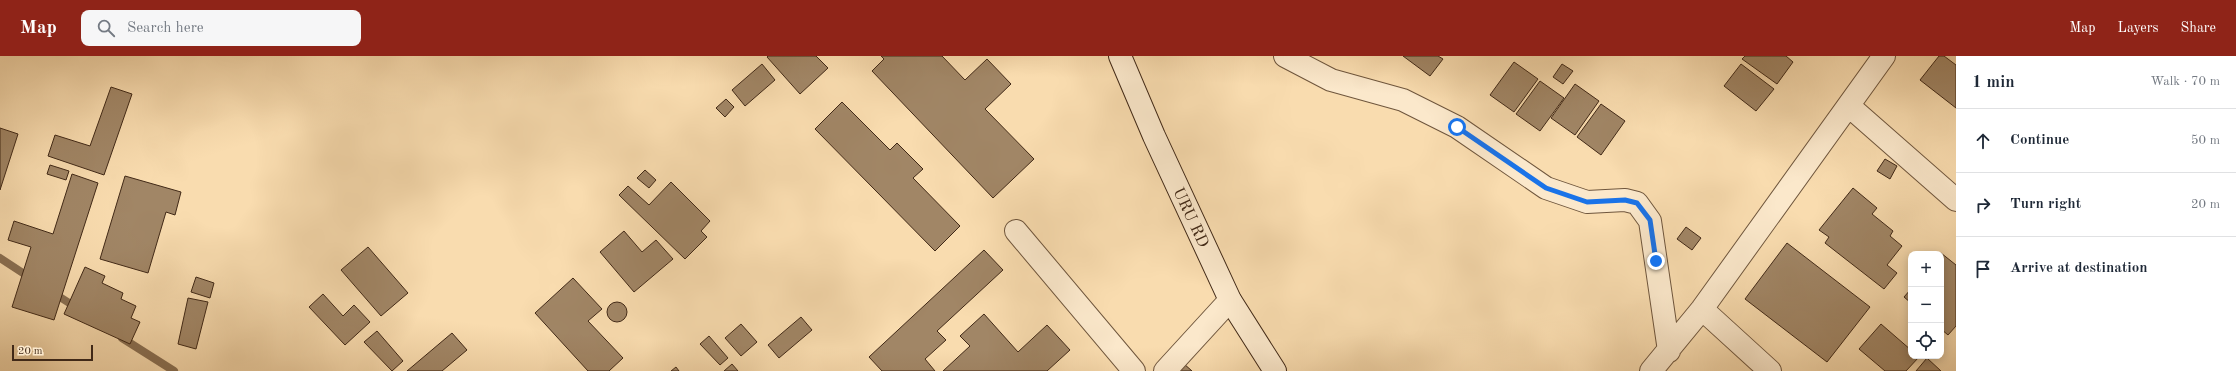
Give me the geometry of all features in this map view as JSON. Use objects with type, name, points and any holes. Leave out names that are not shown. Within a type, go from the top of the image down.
[{"type":"street","name":"URU RD","points":[[1120,56],[1154,136],[1230,300],[1276,371]]},
{"type":"street","points":[[1285,56],[1331,80],[1403,100],[1416,106],[1457,127],[1546,188],[1587,202],[1625,200],[1637,203],[1650,220],[1669,351]]},
{"type":"street","points":[[1651,371],[1702,309],[1884,56]]},
{"type":"street","points":[[1849,106],[1956,200]]},
{"type":"street","points":[[1016,231],[1134,371]]},
{"type":"street","points":[[1164,371],[1230,300]]},
{"type":"street","points":[[1702,309],[1770,371]]},
{"type":"building","points":[[816,56],[828,68],[800,94],[767,57]]},
{"type":"building","points":[[881,56],[942,56],[965,80],[987,59],[1011,84],[985,109],[1034,159],[993,198],[872,71],[884,59]]},
{"type":"building","points":[[1403,56],[1438,56],[1443,59],[1430,76]]},
{"type":"building","points":[[1745,56],[1786,56],[1793,62],[1777,84],[1742,59]]},
{"type":"building","points":[[1939,56],[1944,56],[1956,65],[1956,108],[1920,80]]},
{"type":"building","points":[[1514,62],[1538,79],[1514,112],[1490,95]]},
{"type":"building","points":[[762,64],[775,80],[745,106],[732,90]]},
{"type":"building","points":[[1562,64],[1573,71],[1563,84],[1553,77]]},
{"type":"building","points":[[1741,64],[1774,89],[1756,111],[1724,86]]},
{"type":"building","points":[[1540,81],[1564,98],[1540,131],[1516,114]]},
{"type":"building","points":[[1575,84],[1599,101],[1575,135],[1551,118]]},
{"type":"building","points":[[111,87],[132,94],[104,175],[48,156],[55,135],[90,146]]},
{"type":"building","points":[[726,99],[734,107],[725,117],[716,108]]},
{"type":"building","points":[[842,102],[890,150],[897,143],[923,169],[913,178],[960,226],[935,251],[815,129]]},
{"type":"building","points":[[1601,104],[1625,121],[1601,155],[1577,137]]},
{"type":"building","points":[[0,128],[18,134],[0,190]]},
{"type":"building","points":[[1885,159],[1897,166],[1890,179],[1877,171]]},
{"type":"building","points":[[50,165],[69,171],[66,180],[47,174]]},
{"type":"building","points":[[645,170],[656,180],[649,188],[637,178]]},
{"type":"building","points":[[72,174],[98,183],[54,320],[12,307],[31,247],[8,240],[14,221],[53,234]]},
{"type":"building","points":[[125,176],[181,192],[175,215],[166,212],[148,273],[100,259]]},
{"type":"building","points":[[671,182],[710,221],[701,231],[707,237],[685,259],[619,195],[628,186],[649,205]]},
{"type":"building","points":[[1853,188],[1877,208],[1872,214],[1893,231],[1890,236],[1902,246],[1887,265],[1897,273],[1884,289],[1825,243],[1829,237],[1819,230]]},
{"type":"building","points":[[1686,227],[1701,238],[1692,250],[1677,239]]},
{"type":"building","points":[[624,231],[642,252],[656,240],[673,259],[634,292],[600,252]]},
{"type":"building","points":[[1787,243],[1870,307],[1827,362],[1745,299]]},
{"type":"building","points":[[368,247],[408,293],[381,316],[341,270]]},
{"type":"building","points":[[984,250],[1003,270],[937,331],[946,340],[925,359],[935,371],[882,371],[869,357]]},
{"type":"building","points":[[1944,255],[1956,265],[1956,326],[1948,335],[1944,332]]},
{"type":"building","points":[[85,267],[105,276],[102,283],[123,293],[121,299],[136,306],[131,318],[140,322],[130,344],[64,314]]},
{"type":"building","points":[[196,277],[214,283],[210,298],[191,292]]},
{"type":"building","points":[[573,278],[602,309],[588,321],[623,358],[609,371],[588,371],[535,313]]},
{"type":"building","points":[[1908,292],[1908,300],[1904,297]]},
{"type":"building","points":[[323,294],[343,316],[354,305],[370,322],[345,345],[309,307]]},
{"type":"building","points":[[188,298],[208,302],[196,349],[178,344]]},
{"type":"building","points":[[613,302],[621,302],[627,308],[627,316],[621,322],[613,322],[607,316],[607,308]]},
{"type":"building","points":[[984,314],[1018,352],[1047,325],[1070,350],[1047,371],[943,371],[970,346],[960,336]]},
{"type":"building","points":[[801,317],[812,330],[779,358],[768,345]]},
{"type":"building","points":[[741,324],[757,342],[741,356],[725,338]]},
{"type":"building","points":[[1881,324],[1908,347],[1908,359],[1917,359],[1906,371],[1885,371],[1859,349]]},
{"type":"building","points":[[377,331],[403,361],[392,371],[364,342]]},
{"type":"building","points":[[452,333],[467,350],[442,371],[407,371]]},
{"type":"building","points":[[709,336],[728,358],[720,365],[700,344]]},
{"type":"building","points":[[1926,359],[1928,359],[1941,371],[1916,371]]},
{"type":"building","points":[[1183,363],[1192,371],[1176,371]]},
{"type":"building","points":[[732,364],[738,371],[724,371]]},
{"type":"building","points":[[676,367],[679,371],[671,371]]},
{"type":"waterway","points":[[0,258],[32,279]]},
{"type":"waterway","points":[[52,292],[77,308]]},
{"type":"waterway","points":[[122,338],[174,371]]},
{"type":"route","points":[[1457,127],[1546,188],[1587,202],[1625,200],[1637,203],[1650,220],[1656,261]]}]
